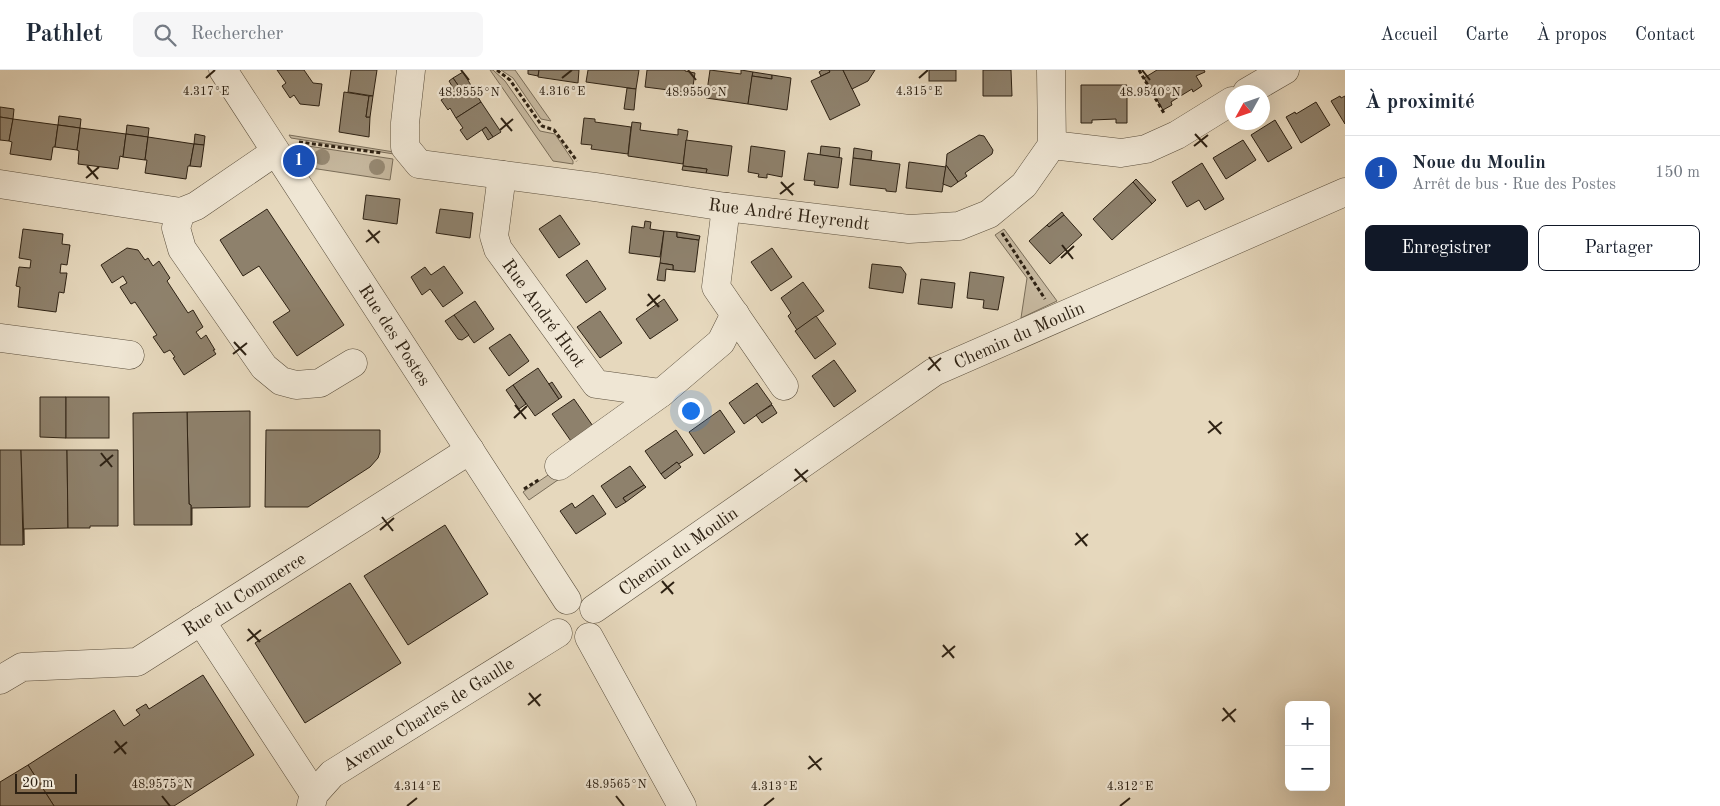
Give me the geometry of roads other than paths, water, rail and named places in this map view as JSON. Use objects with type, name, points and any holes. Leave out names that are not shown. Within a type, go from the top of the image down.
[{"type":"street","name":"Rue des Postes","points":[[223,70],[567,600]]},
{"type":"street","name":"Rue André Heyrendt","points":[[411,70],[405,123],[405,148],[420,164],[595,187],[726,207],[909,229],[959,226],[989,214],[1024,185],[1052,145]]},
{"type":"street","points":[[1051,70],[1052,145],[1120,153],[1146,149],[1177,135],[1225,105]]},
{"type":"street","points":[[1260,85],[1285,70]]},
{"type":"street","points":[[0,184],[181,212],[196,206],[275,152]]},
{"type":"street","name":"Rue André Huot","points":[[502,174],[494,236],[498,249],[596,384],[661,393]]},
{"type":"street","name":"Chemin du Moulin","points":[[594,609],[934,372],[1345,192]]},
{"type":"street","points":[[726,207],[716,287],[784,386]]},
{"type":"street","points":[[181,212],[176,228],[182,249],[264,367],[281,381],[296,385],[320,383],[353,363]]},
{"type":"street","points":[[559,466],[661,393],[722,342],[735,314]]},
{"type":"street","points":[[0,338],[130,354]]},
{"type":"street","name":"Rue du Commerce","points":[[0,680],[22,667],[137,662],[470,450]]},
{"type":"street","points":[[579,599],[590,604],[594,609],[598,621],[594,633],[590,637],[576,642],[569,641],[558,632],[554,618],[561,604],[567,600],[579,599]]},
{"type":"street","points":[[201,621],[312,800]]},
{"type":"street","name":"Avenue Charles de Gaulle","points":[[312,800],[332,774],[558,632]]},
{"type":"street","points":[[590,637],[682,806]]},
{"type":"place","name":"Noue du Moulin","points":[[299,161]]}]
